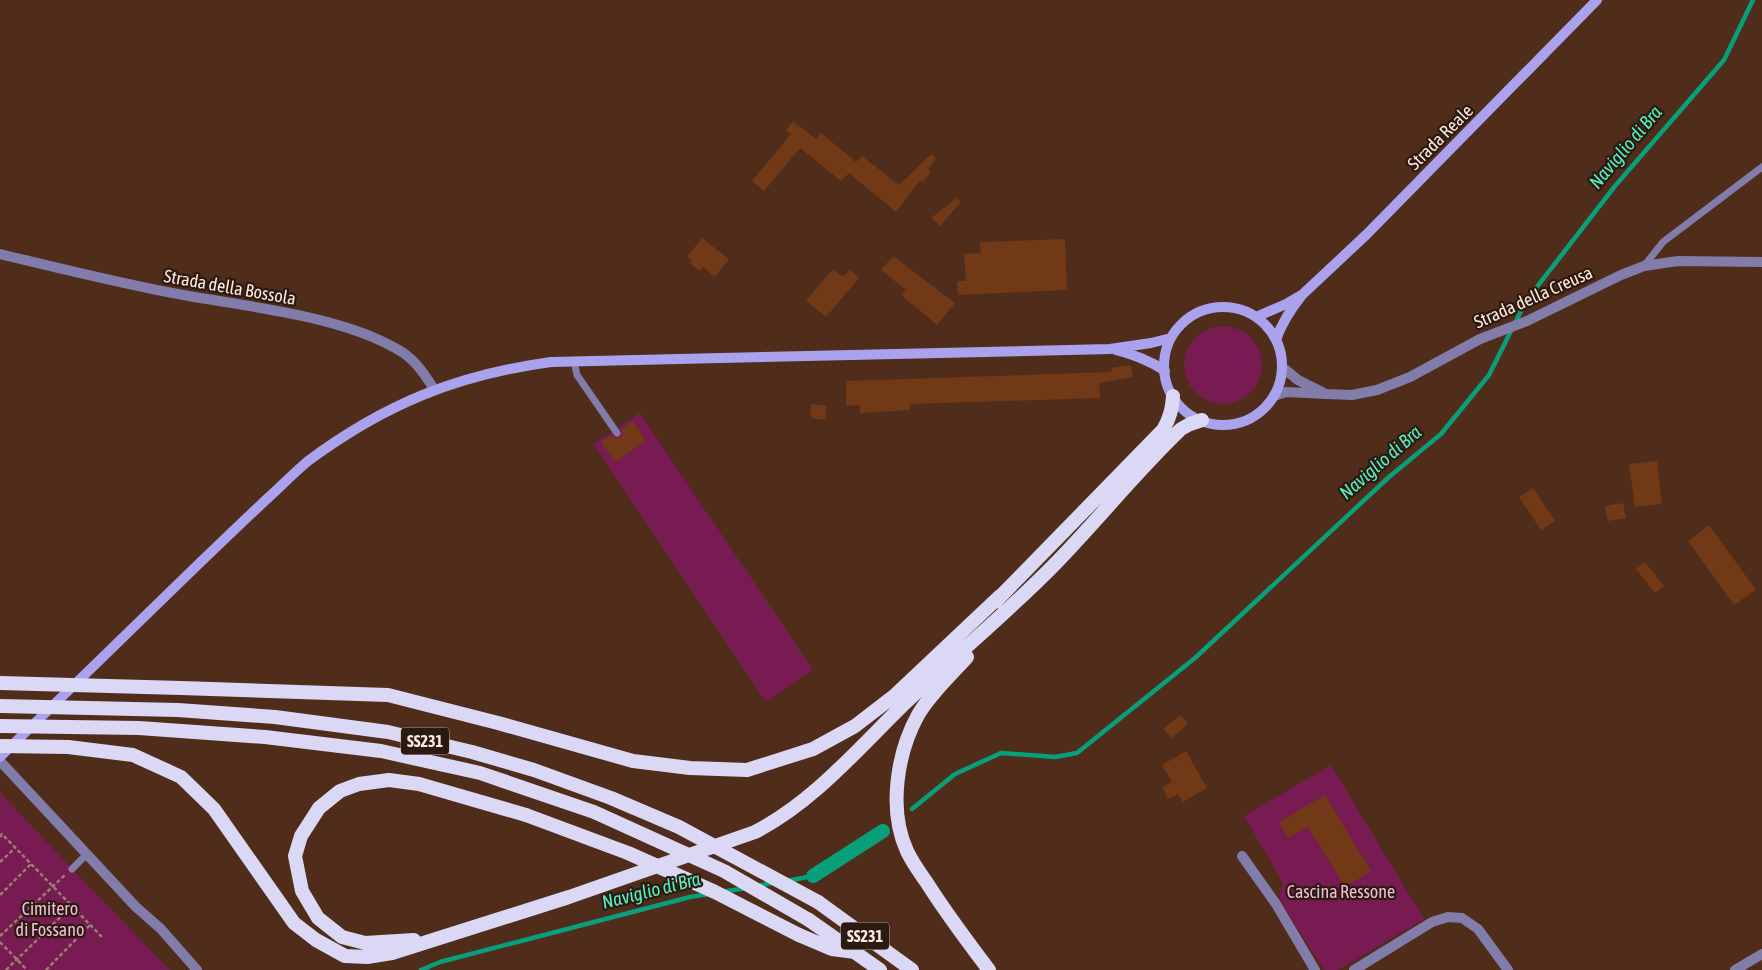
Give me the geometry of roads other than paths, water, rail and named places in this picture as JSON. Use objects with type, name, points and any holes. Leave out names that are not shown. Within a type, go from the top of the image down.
[{"type":"highway","points":[[0,683],[388,695],[498,723],[633,761],[690,768],[747,770],[813,749],[855,726],[894,696],[1000,596],[1163,430],[1172,410],[1173,396]]},
{"type":"highway","points":[[989,970],[944,910],[906,850],[901,831],[896,792],[902,753],[918,715],[933,695],[1013,606],[1056,563],[1181,429],[1202,420]]},
{"type":"highway","points":[[906,702],[1000,596]]},
{"type":"highway","points":[[0,746],[68,747],[133,755],[181,777],[214,809],[294,923],[316,940],[345,956],[367,957],[392,953],[569,897],[755,832],[775,822],[795,808],[829,778],[906,702],[1013,606]]},
{"type":"highway","name":"SS231","points":[[0,706],[178,710],[275,718],[388,732],[472,752],[534,770],[611,798],[679,827],[818,902],[912,970]]},
{"type":"highway","name":"SS231","points":[[0,726],[139,728],[265,737],[381,752],[480,774],[594,812],[724,872],[809,920],[880,970]]},
{"type":"highway","points":[[440,938],[365,943],[342,937],[318,918],[302,892],[295,856],[301,836],[311,818],[319,808],[340,791],[359,784],[389,780],[419,784],[526,815],[628,854],[715,892],[799,935],[832,949],[858,953]]},
{"type":"main road","name":"Strada Reale","points":[[1276,340],[1286,316],[1303,294],[1367,234],[1597,0]]},
{"type":"main road","name":"Strada Reale","points":[[1256,317],[1286,304],[1303,294]]},
{"type":"main road","points":[[1214,307],[1232,307],[1256,317],[1270,331],[1276,340],[1280,352],[1282,367],[1279,384],[1274,396],[1258,413],[1242,421],[1225,424],[1202,420],[1191,415],[1173,396],[1166,380],[1164,372],[1166,352],[1171,338],[1183,322],[1198,312],[1214,307]]},
{"type":"main road","points":[[0,757],[307,462],[386,410],[434,389],[483,374],[520,366],[574,361],[1110,349],[1171,338]]},
{"type":"main road","points":[[1110,349],[1134,354],[1152,362],[1164,372]]},
{"type":"street","name":"Strada della Bossola","points":[[0,254],[143,288],[287,314],[355,331],[402,352],[419,367],[434,389]]},
{"type":"street","name":"Strada della Creusa","points":[[1274,396],[1286,392],[1352,395],[1377,390],[1410,376],[1480,339],[1527,322],[1621,275],[1644,266],[1678,260],[1762,262]]},
{"type":"street","name":"Strada della Creusa","points":[[1282,367],[1298,380],[1326,394]]},
{"type":"street","points":[[0,761],[86,855],[136,907],[161,929],[197,970]]},
{"type":"street","points":[[1242,856],[1276,904],[1315,970]]},
{"type":"street","points":[[1354,970],[1432,922],[1448,917],[1462,918],[1478,929],[1508,970]]},
{"type":"street","points":[[1735,970],[1762,954]]},
{"type":"lane","points":[[1644,266],[1663,242],[1762,167]]},
{"type":"lane","points":[[574,361],[578,375],[617,433]]},
{"type":"lane","points":[[72,869],[86,855]]},
{"type":"waterway","name":"Naviglio di Bra","points":[[912,809],[955,774],[1001,753],[1055,757],[1077,753],[1195,658],[1389,477],[1441,434],[1489,375],[1526,301],[1615,186],[1724,60],[1753,0]]},
{"type":"waterway","name":"Naviglio di Bra","points":[[813,876],[883,831]]},
{"type":"waterway","name":"Naviglio di Bra","points":[[786,881],[813,876]]},
{"type":"waterway","name":"Naviglio di Bra","points":[[756,886],[773,883]]},
{"type":"waterway","name":"Naviglio di Bra","points":[[722,892],[746,888]]},
{"type":"waterway","name":"Naviglio di Bra","points":[[421,970],[440,962],[690,897],[709,894]]},
{"type":"park label","name":"Cascina Ressone","points":[[1341,891]]},
{"type":"park label","name":"Cimitero di Fossano","points":[[50,918]]}]
